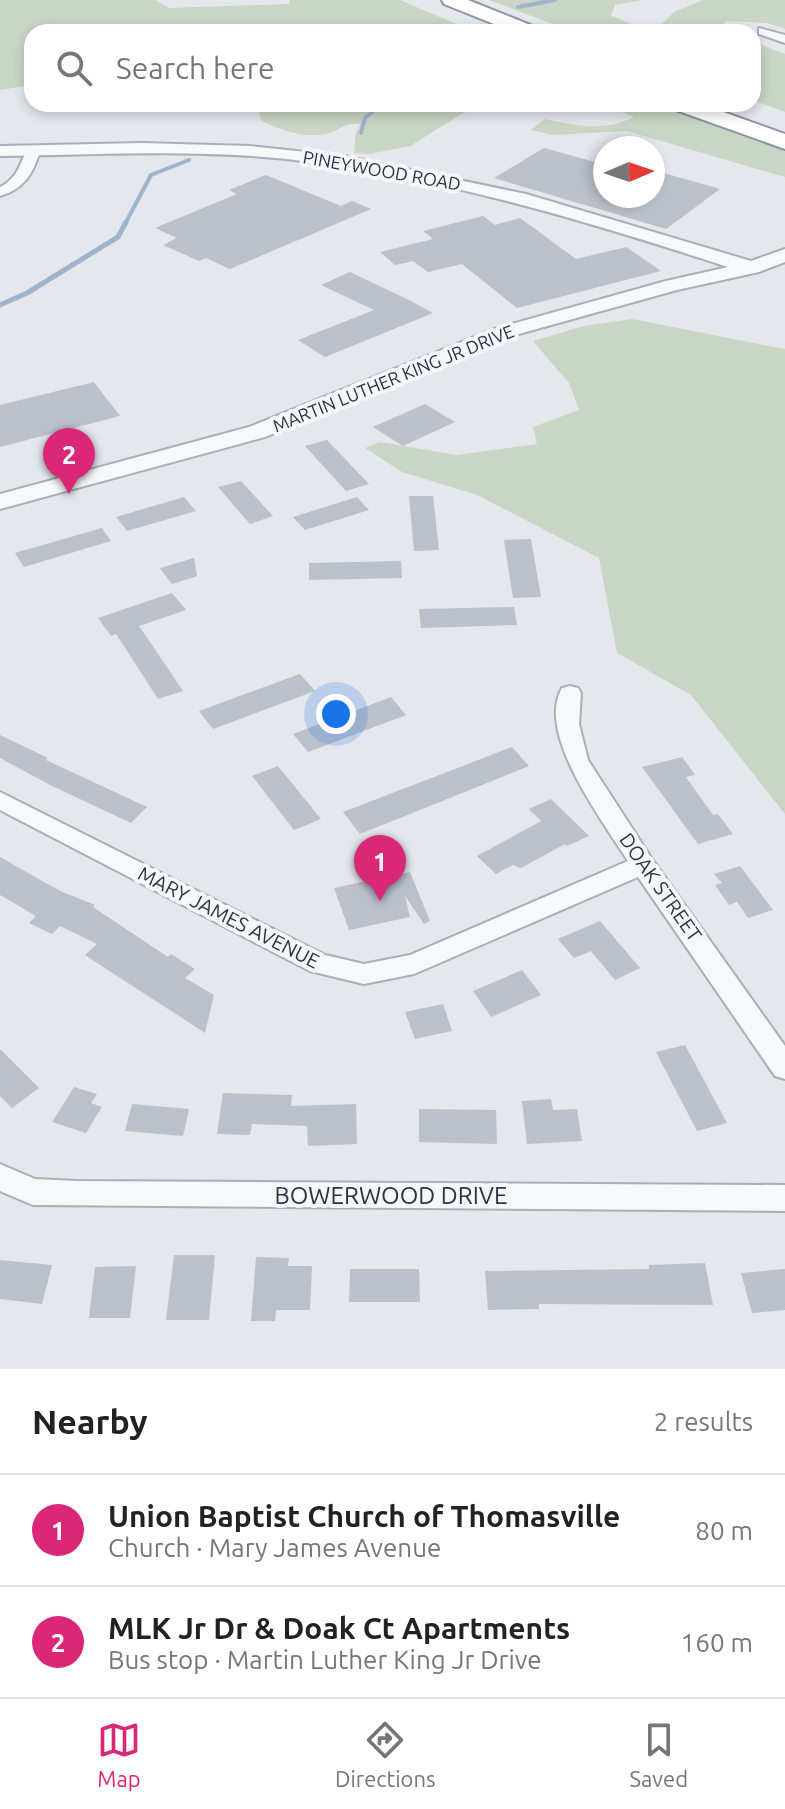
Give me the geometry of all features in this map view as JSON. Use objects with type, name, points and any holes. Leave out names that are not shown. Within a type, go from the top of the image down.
[{"type":"highway","points":[[442,3],[483,24]]},
{"type":"highway","points":[[442,3],[506,24]]},
{"type":"highway","points":[[703,112],[785,142]]},
{"type":"highway","points":[[741,112],[785,129]]},
{"type":"street","points":[[763,31],[785,39]]},
{"type":"street","name":"PINEYWOOD ROAD","points":[[0,151],[211,150],[284,153],[347,162],[514,194],[752,268],[785,275]]},
{"type":"street","points":[[0,192],[13,187],[26,176],[33,151]]},
{"type":"street","name":"MARTIN LUTHER KING JR DRIVE","points":[[0,502],[257,432],[501,333],[673,285],[752,268],[785,255]]},
{"type":"street","name":"DOAK STREET","points":[[570,693],[568,724],[577,760],[643,865],[785,1068]]},
{"type":"street","name":"MARY JAMES AVENUE","points":[[0,800],[319,964],[364,974],[414,964],[643,865]]},
{"type":"street","name":"BOWERWOOD DRIVE","points":[[0,1177],[33,1192],[77,1194],[785,1198]]},
{"type":"green space","points":[[0,0],[156,0],[169,8],[289,4],[290,0],[400,0],[456,24],[24,24],[24,86],[0,90]]},
{"type":"green space","points":[[489,0],[642,0],[615,5],[611,16],[632,24],[553,24]]},
{"type":"green space","points":[[703,0],[785,0],[785,29],[767,23],[727,21],[723,24],[662,24],[674,12]]},
{"type":"green space","points":[[761,44],[785,54],[785,112],[761,103]]},
{"type":"green space","points":[[259,112],[465,112],[410,146],[368,154],[354,153],[356,132],[361,124],[349,124],[316,135],[283,130],[261,120]]},
{"type":"green space","points":[[622,112],[687,112],[785,148],[785,177],[665,142],[665,136],[644,136],[627,131],[552,135],[531,130],[545,119],[601,126],[634,117]]},
{"type":"green space","points":[[632,319],[785,349],[785,814],[691,695],[617,653],[599,558],[477,495],[402,472],[365,448],[380,442],[457,455],[537,444],[533,427],[579,410],[569,383],[533,341],[584,326]]},
{"type":"building","points":[[544,148],[593,161],[593,207],[494,178]]},
{"type":"building","points":[[665,173],[720,189],[666,229],[595,208],[665,208]]},
{"type":"building","points":[[266,175],[341,206],[352,201],[371,209],[230,269],[206,258],[199,261],[163,245],[177,238],[155,228],[237,194],[229,190]]},
{"type":"building","points":[[483,216],[495,225],[520,218],[576,259],[626,247],[661,271],[517,308],[462,264],[428,272],[413,261],[395,265],[380,252],[433,239],[423,231]]},
{"type":"building","points":[[350,272],[433,313],[325,357],[298,340],[374,310],[321,285]]},
{"type":"building","points":[[94,382],[120,416],[0,447],[0,405]]},
{"type":"building","points":[[425,404],[455,422],[403,446],[373,427]]},
{"type":"building","points":[[327,440],[369,484],[346,491],[305,446]]},
{"type":"building","points":[[241,481],[273,516],[250,524],[218,487]]},
{"type":"building","points":[[409,496],[433,496],[439,550],[414,551]]},
{"type":"building","points":[[184,497],[196,511],[127,531],[116,517]]},
{"type":"building","points":[[357,497],[369,510],[305,530],[293,517]]},
{"type":"building","points":[[102,528],[111,541],[24,567],[15,553]]},
{"type":"building","points":[[531,539],[541,597],[513,598],[504,540]]},
{"type":"building","points":[[194,558],[197,576],[172,584],[160,568]]},
{"type":"building","points":[[401,561],[402,578],[309,580],[309,563]]},
{"type":"building","points":[[172,593],[186,610],[139,626],[183,691],[158,699],[116,634],[111,636],[98,618]]},
{"type":"building","points":[[514,607],[517,625],[421,628],[419,609]]},
{"type":"building","points":[[300,674],[315,691],[213,729],[199,711]]},
{"type":"building","points":[[391,697],[406,715],[308,752],[293,734]]},
{"type":"building","points":[[0,735],[147,807],[131,823],[50,785],[0,758]]},
{"type":"building","points":[[512,747],[529,766],[360,834],[343,812]]},
{"type":"building","points":[[682,757],[695,775],[686,777],[713,815],[718,814],[733,834],[698,844],[642,767]]},
{"type":"building","points":[[278,766],[321,819],[294,830],[252,776]]},
{"type":"building","points":[[551,799],[589,836],[567,846],[565,844],[521,868],[513,865],[496,874],[477,856],[541,821],[529,809]]},
{"type":"building","points":[[0,857],[60,891],[95,905],[93,907],[168,957],[171,954],[195,969],[185,978],[214,995],[205,1033],[85,955],[97,944],[60,926],[52,934],[29,923],[36,916],[0,895]]},
{"type":"building","points":[[740,866],[773,910],[748,918],[737,902],[729,905],[715,885],[722,883],[714,874]]},
{"type":"building","points":[[410,872],[430,921],[424,924],[405,896],[410,917],[349,930],[334,888]]},
{"type":"building","points":[[600,921],[640,968],[615,980],[591,951],[574,958],[558,939]]},
{"type":"building","points":[[522,970],[541,995],[491,1017],[473,991]]},
{"type":"building","points":[[443,1004],[452,1031],[415,1039],[405,1012]]},
{"type":"building","points":[[685,1045],[727,1123],[697,1131],[656,1052]]},
{"type":"building","points":[[0,1049],[39,1088],[12,1108],[0,1096]]},
{"type":"building","points":[[74,1087],[97,1094],[91,1103],[102,1107],[86,1133],[52,1122]]},
{"type":"building","points":[[223,1093],[292,1095],[291,1106],[356,1104],[357,1144],[308,1146],[307,1126],[252,1124],[250,1135],[217,1134]]},
{"type":"building","points":[[551,1099],[553,1110],[577,1109],[582,1141],[527,1144],[522,1101]]},
{"type":"building","points":[[132,1104],[189,1109],[183,1136],[125,1131]]},
{"type":"building","points":[[419,1109],[496,1110],[497,1144],[419,1142]]},
{"type":"building","points":[[174,1255],[215,1255],[209,1320],[166,1320]]},
{"type":"building","points":[[256,1257],[289,1258],[288,1266],[312,1266],[310,1310],[276,1310],[275,1321],[251,1321]]},
{"type":"building","points":[[0,1260],[52,1265],[42,1304],[0,1299]]},
{"type":"building","points":[[705,1263],[713,1305],[539,1304],[539,1309],[488,1310],[485,1271],[649,1269],[649,1265]]},
{"type":"building","points":[[136,1266],[130,1318],[89,1318],[95,1267]]},
{"type":"building","points":[[350,1269],[419,1269],[420,1302],[349,1302]]},
{"type":"building","points":[[785,1269],[785,1310],[752,1313],[741,1273]]},
{"type":"waterway","points":[[518,7],[555,0]]},
{"type":"waterway","points":[[361,133],[365,118],[372,112]]},
{"type":"waterway","points":[[125,224],[151,175],[189,160]]},
{"type":"waterway","points":[[0,305],[27,293],[118,237],[126,222]]},
{"type":"place","name":"MLK Jr Dr & Doak Ct Apartments","points":[[69,494]]},
{"type":"place","name":"Union Baptist Church of Thomasville","points":[[380,901]]}]
